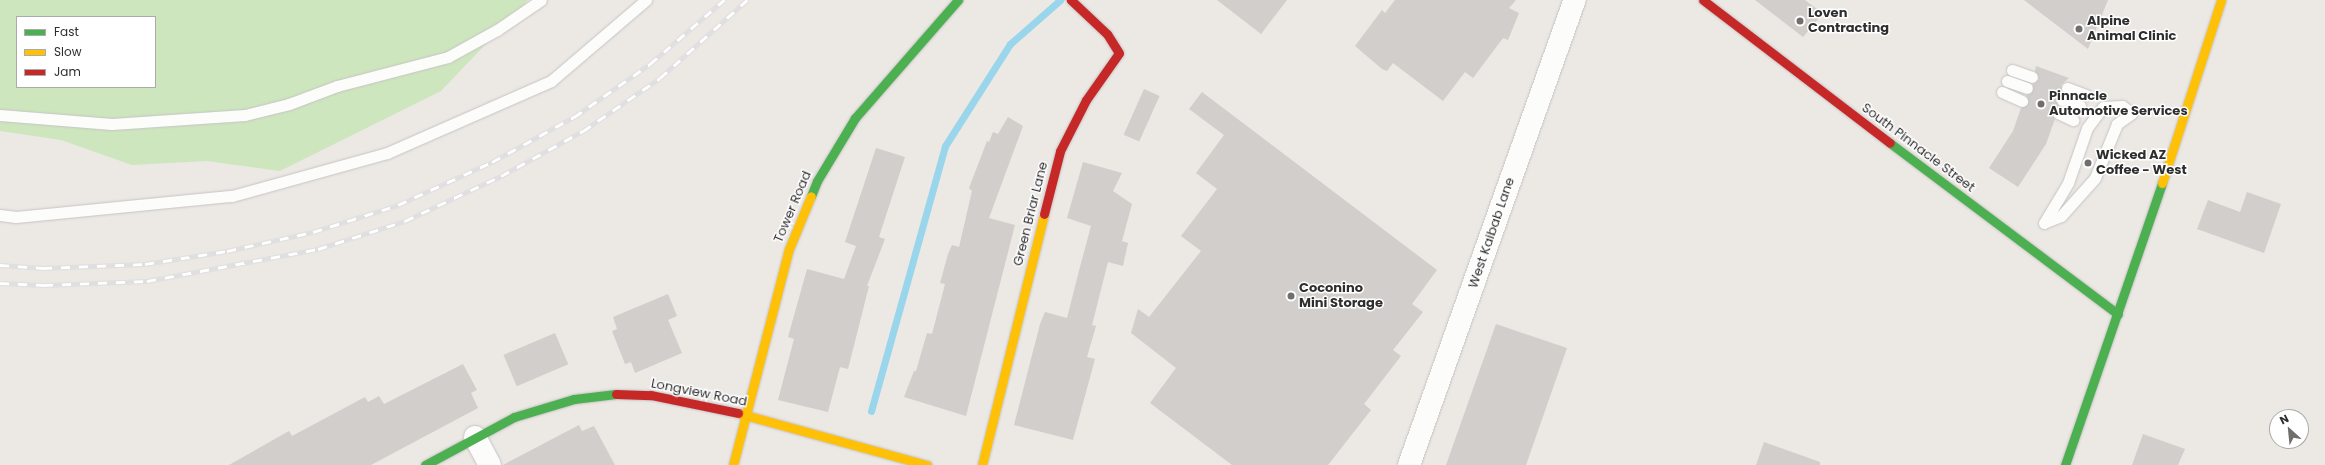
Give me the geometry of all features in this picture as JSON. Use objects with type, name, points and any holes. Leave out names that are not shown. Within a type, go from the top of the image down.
[{"type":"street","name":"Tower Road","points":[[733,465],[744,415],[789,249],[817,181],[855,118],[958,0]]},
{"type":"street","name":"Green Briar Lane","points":[[982,465],[1060,151],[1086,100],[1119,53],[1108,34],[1072,0]]},
{"type":"street","name":"West Kaibab Lane","points":[[1409,465],[1575,0]]},
{"type":"street","name":"South Pinnacle Street","points":[[1703,0],[1958,196],[2118,314]]},
{"type":"street","points":[[2065,465],[2185,117],[2222,0]]},
{"type":"street","name":"Longview Road","points":[[425,465],[475,438],[540,408],[574,399],[613,394],[652,395],[744,415],[927,465]]},
{"type":"street","points":[[475,438],[490,465]]},
{"type":"lane","points":[[0,115],[112,124],[245,115],[289,104],[337,86],[448,56],[497,30],[542,0]]},
{"type":"lane","points":[[0,215],[16,217],[232,196],[387,154],[551,81],[646,0]]},
{"type":"lane","points":[[2012,70],[2032,77]]},
{"type":"lane","points":[[2007,81],[2027,88]]},
{"type":"lane","points":[[2067,88],[2086,94]]},
{"type":"lane","points":[[2002,92],[2022,100]]},
{"type":"lane","points":[[2062,100],[2080,106]]},
{"type":"lane","points":[[2122,106],[2132,113],[2117,124],[2095,178],[2060,216],[2044,223],[2068,183],[2087,128],[2103,107],[2122,106]]},
{"type":"lane","points":[[2058,113],[2073,120]]},
{"type":"green space","points":[[0,0],[528,0],[441,91],[280,171],[207,161],[132,165],[61,140],[0,131]]},
{"type":"building","points":[[1217,0],[1287,0],[1261,34]]},
{"type":"building","points":[[1395,0],[1516,0],[1509,8],[1519,13],[1508,40],[1503,38],[1473,78],[1465,72],[1443,101],[1393,63],[1387,71],[1382,69],[1355,46],[1382,10],[1385,13]]},
{"type":"building","name":"Loven Contracting","points":[[1755,0],[1805,0],[1817,9],[1816,11],[1821,16],[1803,37]]},
{"type":"building","name":"Alpine Animal Clinic","points":[[2024,0],[2108,0],[2088,49]]},
{"type":"building","name":"Pinnacle Automotive Services","points":[[2036,66],[2069,78],[2061,85],[2063,93],[2056,97],[2059,106],[2052,110],[2055,119],[2046,144],[2018,187],[1989,168],[2013,131],[2021,108],[2028,104],[2026,95],[2032,93],[2033,84],[2039,79],[2035,71]]},
{"type":"building","points":[[1144,89],[1160,96],[1139,142],[1124,135]]},
{"type":"building","points":[[1202,92],[1437,270],[1412,304],[1423,312],[1393,350],[1401,356],[1364,404],[1371,410],[1328,465],[1232,465],[1150,403],[1176,368],[1131,333],[1138,309],[1149,317],[1201,251],[1181,236],[1217,189],[1196,173],[1224,135],[1189,109]]},
{"type":"building","points":[[1008,117],[1023,126],[989,218],[1015,225],[966,416],[904,397],[914,371],[916,371],[927,333],[932,334],[945,284],[940,283],[948,254],[952,245],[959,247],[972,191],[969,188],[987,141],[989,142],[993,132],[998,134]]},
{"type":"building","points":[[876,148],[905,157],[879,237],[885,239],[867,286],[869,286],[848,369],[840,367],[828,412],[778,400],[794,339],[788,337],[807,269],[844,279],[856,246],[845,242]]},
{"type":"building","points":[[1083,162],[1122,173],[1113,191],[1132,204],[1122,241],[1128,243],[1123,266],[1108,262],[1092,325],[1096,326],[1087,357],[1095,359],[1073,440],[1014,425],[1040,324],[1045,312],[1067,318],[1091,226],[1067,218]]},
{"type":"building","points":[[2247,192],[2281,204],[2264,253],[2197,229],[2208,200],[2240,212]]},
{"type":"building","points":[[668,294],[677,316],[668,320],[682,353],[635,373],[631,362],[625,364],[612,331],[617,329],[613,317]]},
{"type":"building","points":[[1496,324],[1567,348],[1526,465],[1446,465]]},
{"type":"building","points":[[555,333],[568,364],[517,386],[503,355]]},
{"type":"building","points":[[463,364],[477,390],[471,393],[478,408],[371,465],[229,465],[289,431],[292,436],[365,397],[368,402],[379,396],[384,404]]},
{"type":"building","points":[[579,425],[582,431],[594,426],[615,465],[503,465]]},
{"type":"building","points":[[2143,434],[2185,449],[2178,465],[2132,465]]},
{"type":"building","points":[[1764,442],[1820,462],[1820,465],[1756,465]]},
{"type":"waterway","points":[[871,411],[945,146],[1010,44],[1060,0]]},
{"type":"railway","points":[[0,265],[43,268],[145,264],[227,251],[313,232],[398,205],[492,162],[574,117],[650,64],[724,0]]},
{"type":"railway","points":[[0,283],[44,285],[147,281],[318,249],[405,221],[501,176],[583,131],[660,78],[747,0]]},
{"type":"traffic: fast","points":[[811,196],[817,181],[855,118],[958,0]]},
{"type":"traffic: fast","points":[[1890,143],[2118,314]]},
{"type":"traffic: fast","points":[[2065,465],[2162,183]]},
{"type":"traffic: fast","points":[[425,465],[514,417],[574,399],[616,394]]},
{"type":"traffic: slow","points":[[2162,183],[2221,0]]},
{"type":"traffic: slow","points":[[733,465],[789,249],[811,196]]},
{"type":"traffic: slow","points":[[982,465],[1044,214]]},
{"type":"traffic: slow","points":[[738,413],[927,465]]},
{"type":"traffic: jam","points":[[1044,214],[1060,151],[1086,100],[1119,53],[1107,34],[1071,0]]},
{"type":"traffic: jam","points":[[1703,0],[1890,143]]},
{"type":"traffic: jam","points":[[616,394],[651,395],[738,413]]},
{"type":"place","name":"Loven Contracting","points":[[1800,21]]},
{"type":"place","name":"Alpine Animal Clinic","points":[[2079,29]]},
{"type":"place","name":"Pinnacle Automotive Services","points":[[2041,104]]},
{"type":"place","name":"Wicked AZ Coffee - West","points":[[2088,163]]},
{"type":"place","name":"Coconino Mini Storage","points":[[1291,296]]}]
